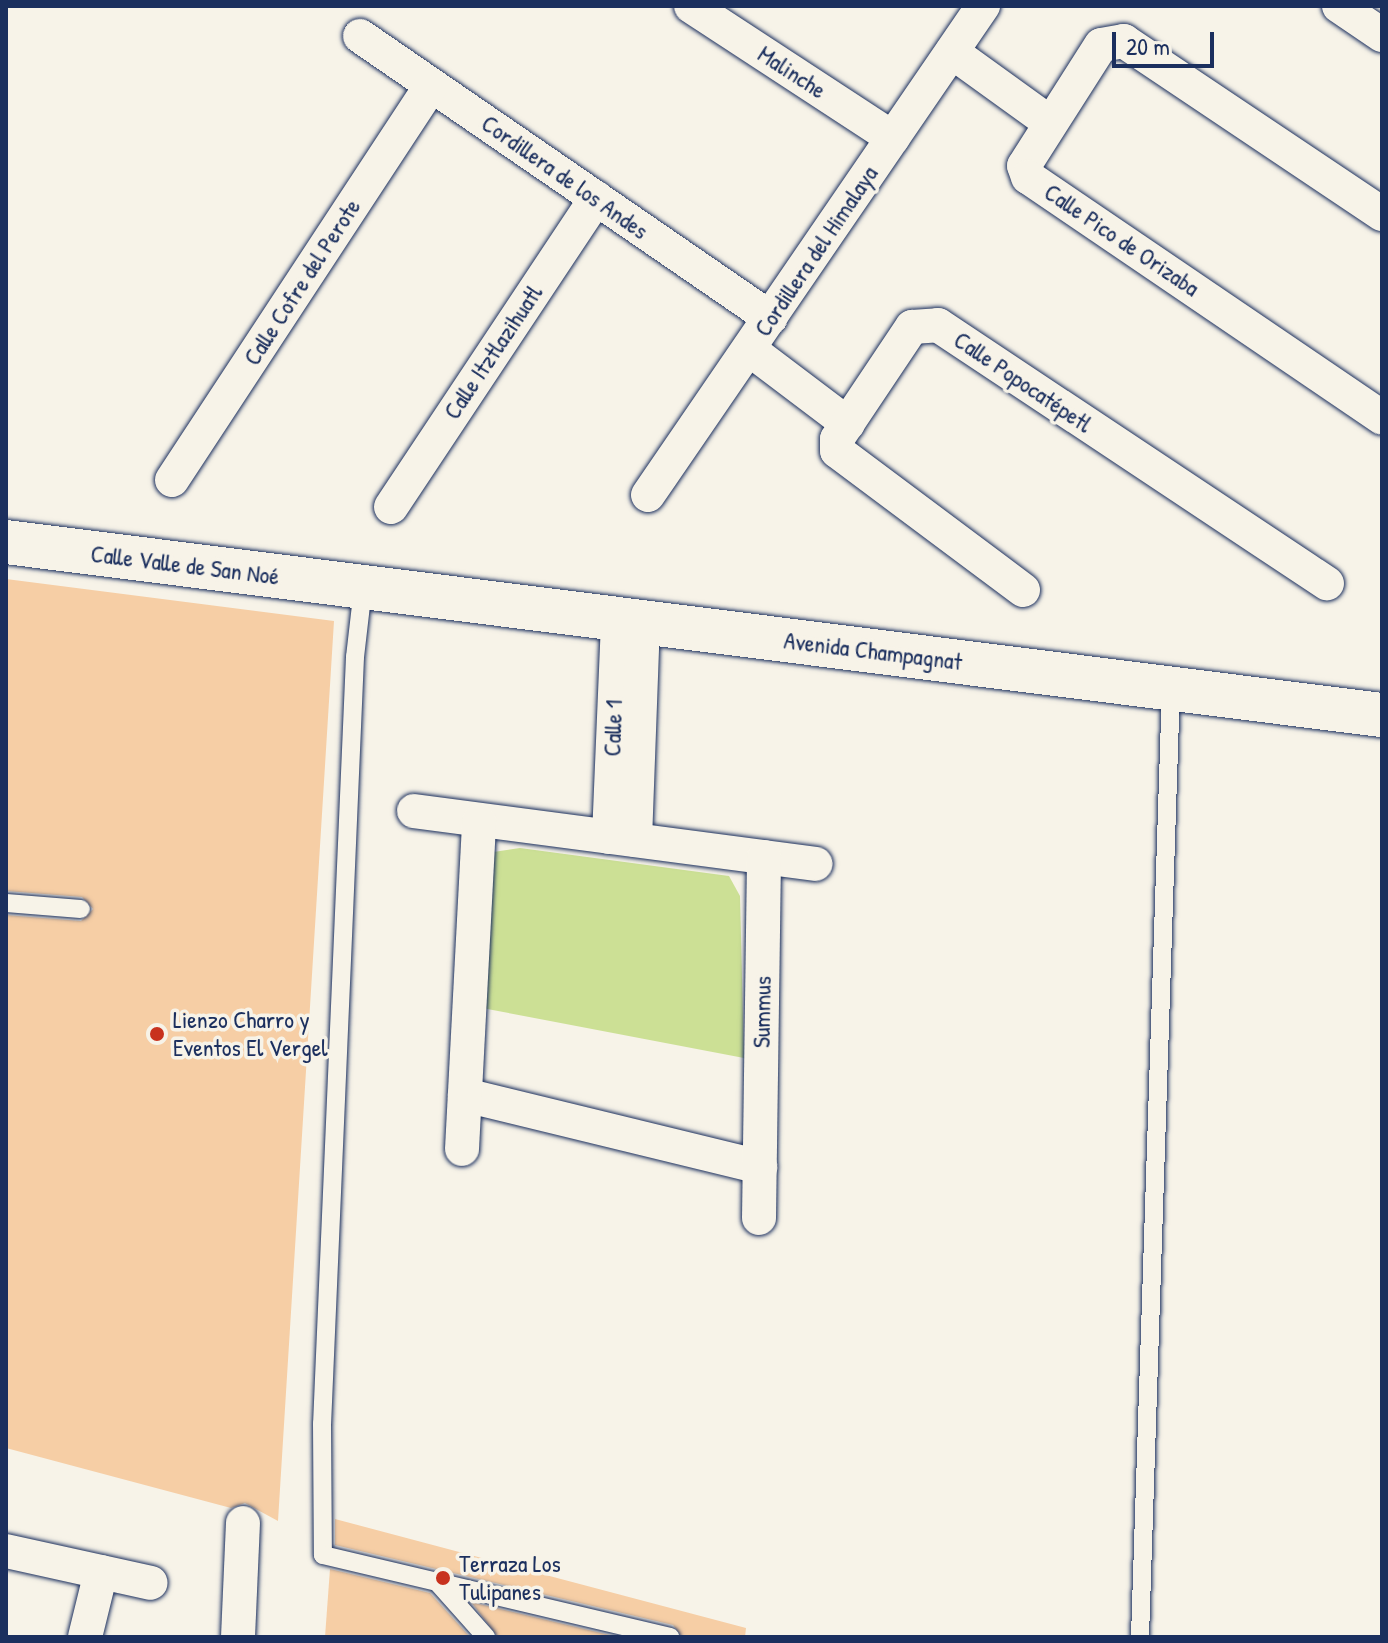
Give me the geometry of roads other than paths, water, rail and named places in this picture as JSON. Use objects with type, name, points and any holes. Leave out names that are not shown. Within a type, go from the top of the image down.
[{"type":"street","name":"Malinche","points":[[691,6],[893,138]]},
{"type":"street","name":"Cordillera del Himalaya","points":[[648,495],[983,6]]},
{"type":"street","points":[[1339,6],[1382,35]]},
{"type":"street","name":"Cordillera de los Andes","points":[[360,36],[770,318]]},
{"type":"street","name":"Calle Pico de Orizaba","points":[[1382,214],[1124,41],[1101,45],[1025,158],[1028,177],[1382,418]]},
{"type":"street","points":[[952,52],[1049,122]]},
{"type":"street","name":"Calle Cofre del Perote","points":[[172,480],[431,85]]},
{"type":"street","name":"Calle Itztlazihuatl","points":[[391,507],[596,198]]},
{"type":"street","name":"Calle Popocatépetl","points":[[1023,590],[847,463],[837,439],[912,327],[938,325],[1327,583]]},
{"type":"street","points":[[749,349],[848,424]]},
{"type":"street","name":"Calle Valle de San Noé","points":[[6,542],[363,588]]},
{"type":"street","name":"Avenida Champagnat","points":[[363,588],[1382,715]]},
{"type":"street","name":"Calle 1","points":[[622,838],[630,621]]},
{"type":"street","points":[[414,811],[816,864]]},
{"type":"street","points":[[462,1149],[479,821]]},
{"type":"street","name":"Summus","points":[[759,1218],[764,857]]},
{"type":"street","points":[[465,1095],[760,1167]]},
{"type":"street","points":[[238,1637],[243,1523]]},
{"type":"street","points":[[6,1551],[151,1583]]},
{"type":"street","points":[[85,1637],[101,1572]]},
{"type":"lane","points":[[363,588],[354,673],[322,1424],[323,1555],[670,1637]]},
{"type":"lane","points":[[1140,1637],[1171,688]]},
{"type":"lane","points":[[6,903],[81,909]]},
{"type":"lane","points":[[437,1582],[486,1637]]},
{"type":"place","name":"Lienzo Charro y Eventos El Vergel","points":[[157,1034]]},
{"type":"place","name":"Terraza Los Tulipanes","points":[[443,1578]]}]
